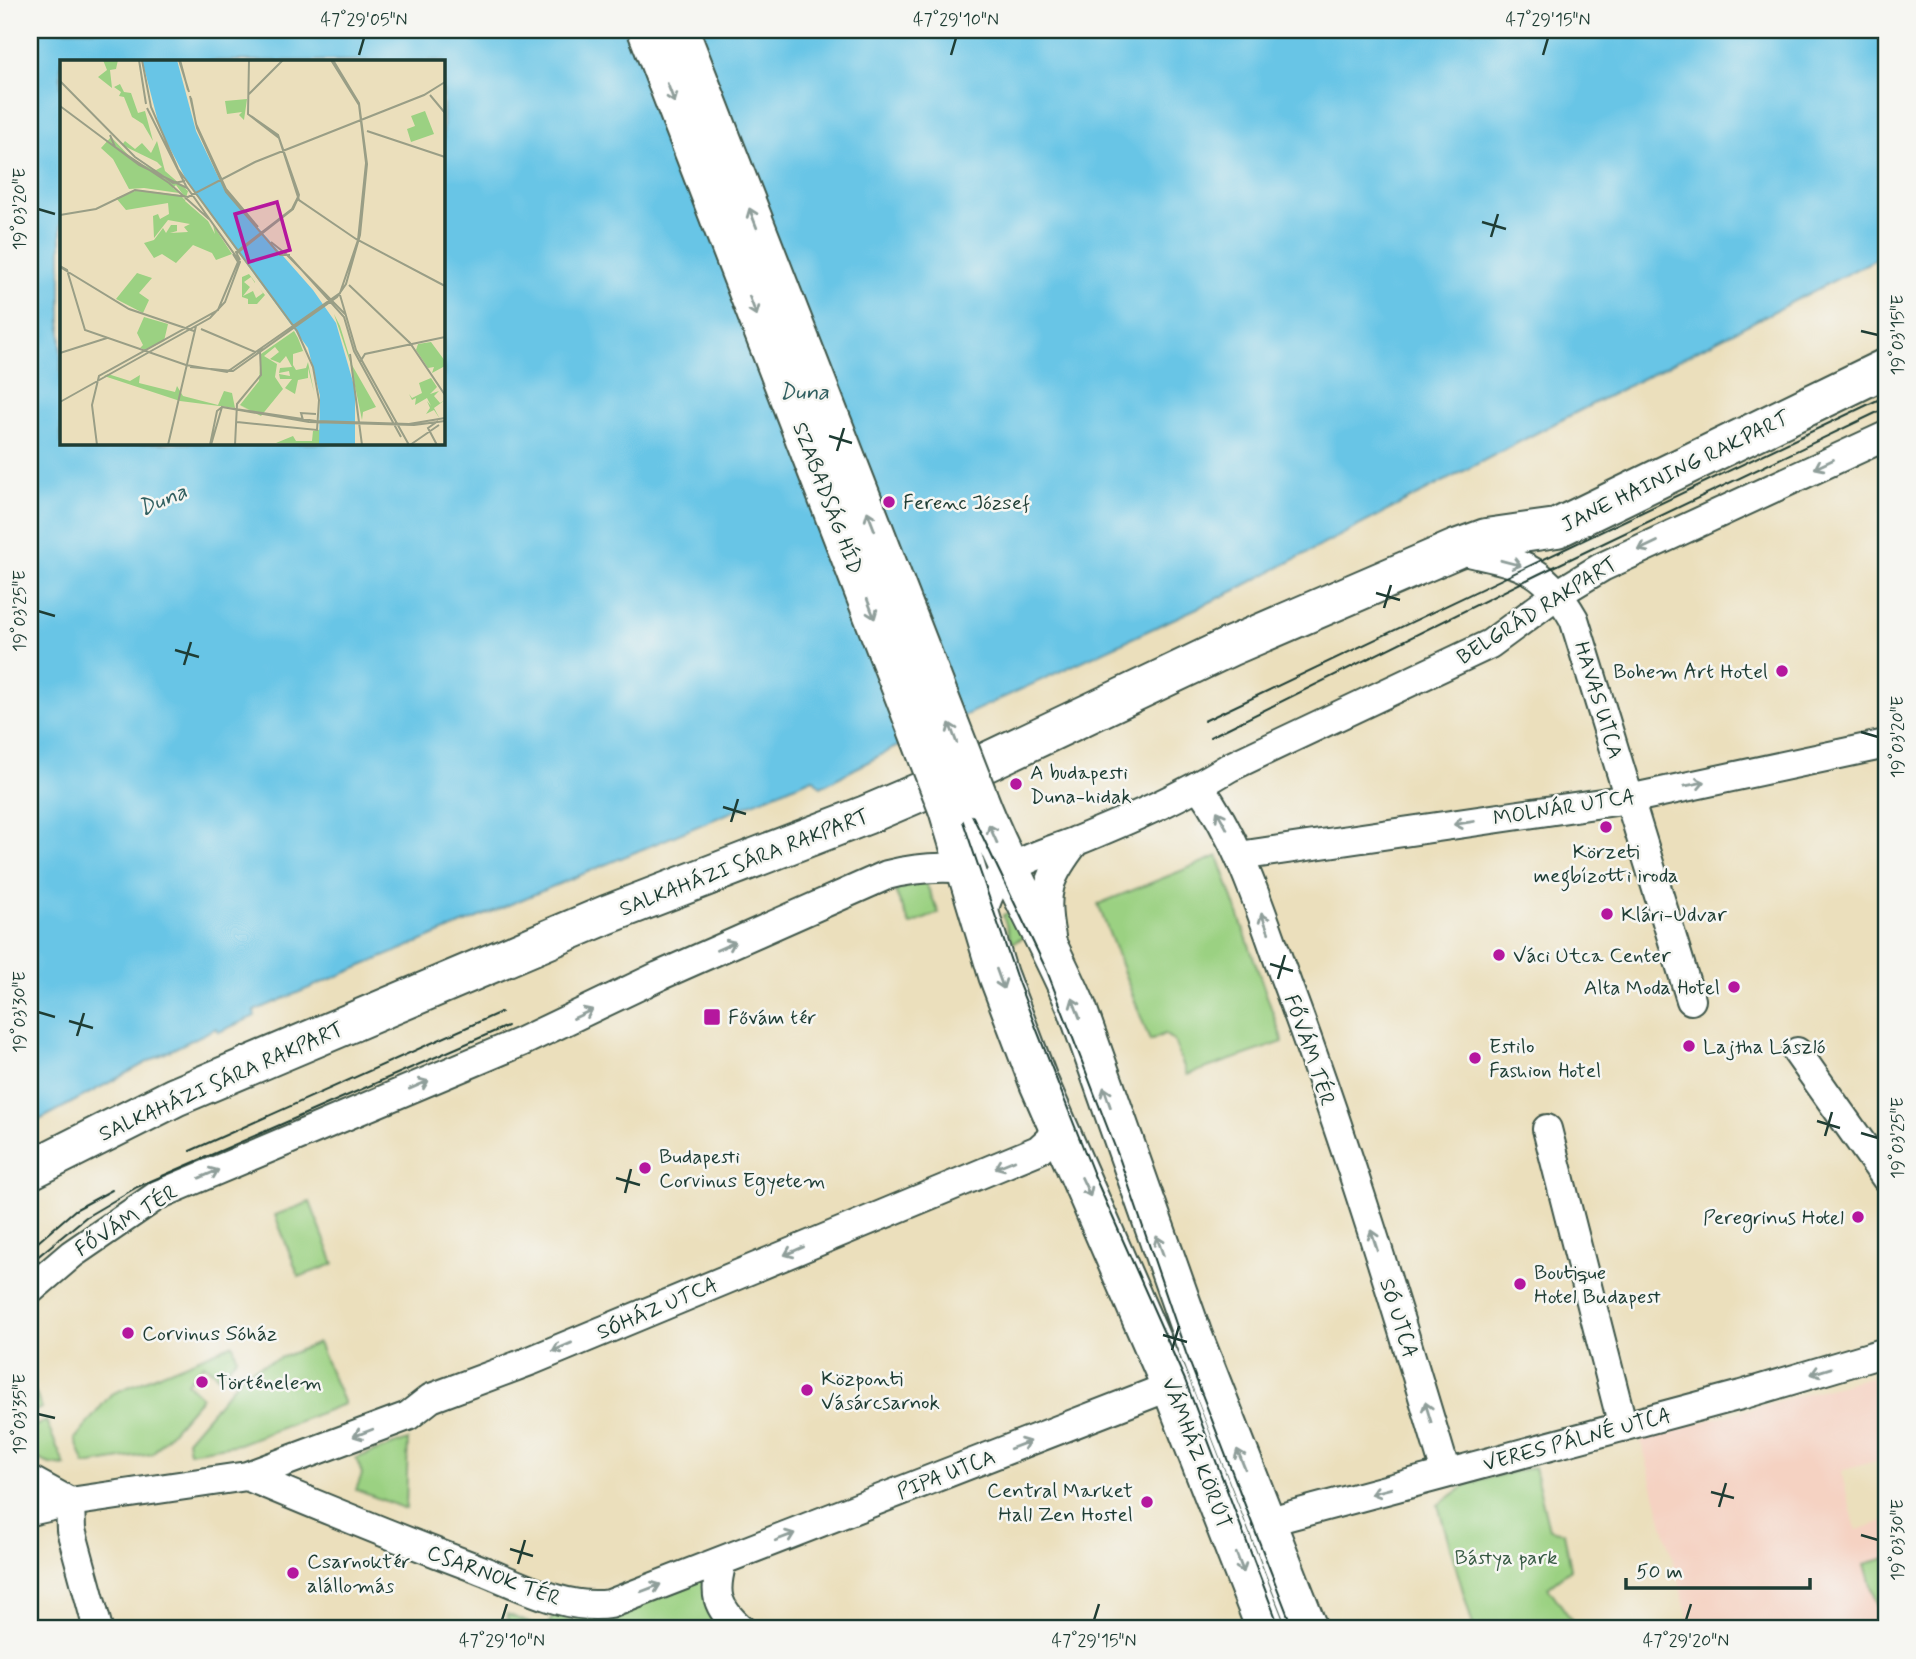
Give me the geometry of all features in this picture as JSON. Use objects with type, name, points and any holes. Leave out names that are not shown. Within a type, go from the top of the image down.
[{"type":"main road","name":"SZABADSÁG HÍD","points":[[647,30],[963,803]]},
{"type":"main road","name":"SZABADSÁG HÍD","points":[[679,30],[963,803]]},
{"type":"main road","name":"JANE HAINING RAKPART","points":[[1456,549],[1486,538],[1558,528],[1886,369]]},
{"type":"main road","name":"SALKAHÁZI SÁRA RAKPART","points":[[30,1170],[175,1097],[379,1010],[606,915],[866,815],[953,778],[1218,653],[1456,549]]},
{"type":"main road","points":[[963,803],[967,869],[998,975],[1057,1125]]},
{"type":"main road","points":[[963,803],[1009,870],[1055,957]]},
{"type":"main road","name":"VÁMHÁZ KÖRÚT","points":[[1055,957],[1077,1008],[1194,1339],[1308,1629]]},
{"type":"main road","name":"VÁMHÁZ KÖRÚT","points":[[1057,1125],[1103,1224],[1171,1385],[1266,1629]]},
{"type":"street","name":"BELGRÁD RAKPART","points":[[1076,841],[1155,809],[1230,767],[1490,645],[1559,593],[1602,567],[1886,436]]},
{"type":"street","name":"HAVAS UTCA","points":[[1456,549],[1527,567],[1539,574],[1559,593],[1579,633],[1691,1000]]},
{"type":"street","name":"MOLNÁR UTCA","points":[[1239,856],[1629,799],[1886,744]]},
{"type":"street","name":"FŐVÁM TÉR","points":[[1199,786],[1220,814],[1239,856],[1306,1033],[1349,1163]]},
{"type":"street","points":[[982,919],[985,900],[997,881],[1009,870],[1076,841]]},
{"type":"street","points":[[1055,957],[1045,910],[1051,880],[1058,864],[1076,841]]},
{"type":"street","name":"FŐVÁM TÉR","points":[[30,1290],[72,1254],[158,1195],[521,1042],[659,976],[887,875],[941,866],[967,869]]},
{"type":"street","points":[[1797,1052],[1886,1178]]},
{"type":"street","name":"SÓHÁZ UTCA","points":[[70,1502],[247,1476],[408,1416],[431,1398],[530,1361],[1038,1150],[1049,1140],[1057,1125]]},
{"type":"street","points":[[1547,1129],[1623,1427]]},
{"type":"street","name":"SÓ UTCA","points":[[1349,1163],[1447,1473]]},
{"type":"street","name":"VERES PÁLNÉ UTCA","points":[[1266,1522],[1741,1395],[1886,1352]]},
{"type":"street","name":"PIPA UTCA","points":[[722,1562],[1171,1385]]},
{"type":"street","points":[[315,1505],[307,1475],[310,1462],[318,1450]]},
{"type":"street","name":"CSARNOK TÉR","points":[[247,1476],[414,1545],[565,1602],[597,1606],[610,1604],[722,1562]]},
{"type":"street","points":[[30,1480],[70,1502]]},
{"type":"street","points":[[30,1500],[70,1502]]},
{"type":"street","points":[[30,1511],[70,1502]]},
{"type":"street","points":[[70,1502],[71,1530],[98,1629]]},
{"type":"street","points":[[722,1562],[716,1586],[718,1599],[725,1615],[741,1629]]},
{"type":"shaded area","points":[[1873,1376],[1886,1421],[1886,1458],[1841,1471],[1856,1530],[1886,1521],[1886,1625],[1868,1629],[1691,1629],[1641,1441],[1681,1427]]},
{"type":"green space","points":[[1218,856],[1283,1042],[1187,1075],[1174,1041],[1164,1034],[1150,1041],[1098,904]]},
{"type":"green space","points":[[924,879],[939,913],[910,925],[895,891]]},
{"type":"green space","points":[[1012,911],[1025,937],[1012,943],[1003,915]]},
{"type":"green space","points":[[310,1202],[334,1264],[299,1277],[275,1215]]},
{"type":"green space","points":[[318,1343],[344,1404],[239,1444],[189,1452],[187,1440],[246,1371]]},
{"type":"green space","points":[[233,1344],[237,1358],[219,1377],[204,1364],[187,1383],[202,1397],[152,1454],[85,1465],[75,1439],[111,1394]]},
{"type":"green space","points":[[30,1381],[42,1408],[30,1413]]},
{"type":"green space","points":[[46,1421],[65,1466],[50,1464],[30,1456],[30,1428]]},
{"type":"green space","points":[[408,1440],[406,1509],[356,1490],[362,1474],[356,1458]]},
{"type":"green space","name":"Bástya park","points":[[1534,1467],[1549,1529],[1564,1532],[1571,1569],[1548,1587],[1578,1629],[1474,1629],[1438,1505],[1471,1482]]},
{"type":"green space","points":[[1886,1558],[1886,1612],[1879,1614],[1865,1564]]},
{"type":"green space","points":[[707,1573],[728,1629],[547,1629],[554,1613],[575,1621],[579,1611]]},
{"type":"green space","points":[[507,1614],[543,1629],[510,1629]]},
{"type":"water","name":"Duna","points":[[30,30],[1886,30],[1886,254],[1234,591],[892,749],[821,787],[813,778],[254,1011],[255,1016],[219,1032],[216,1028],[30,1125]]},
{"type":"tram line","points":[[668,30],[966,802],[1047,971],[1120,1160],[1186,1353],[1293,1629]]},
{"type":"tram line","points":[[1204,721],[1886,396]]},
{"type":"tram line","points":[[1210,737],[1539,574],[1886,408]]},
{"type":"tram line","points":[[955,798],[1018,982],[1094,1175],[1185,1380],[1280,1629]]},
{"type":"tram line","points":[[190,1151],[501,1012]]},
{"type":"tram line","points":[[30,1263],[86,1217],[137,1187],[507,1026]]},
{"type":"tram line","points":[[30,1249],[75,1210],[112,1190]]},
{"type":"place","name":"Ferenc József","points":[[889,502]]},
{"type":"place","name":"Bohem Art Hotel","points":[[1782,671]]},
{"type":"place","name":"A budapesti Duna-hidak","points":[[1016,784]]},
{"type":"place","name":"Körzeti megbízotti iroda","points":[[1606,827]]},
{"type":"place","name":"Klári-Udvar","points":[[1607,914]]},
{"type":"place","name":"Váci Utca Center","points":[[1499,955]]},
{"type":"place","name":"Alta Moda Hotel","points":[[1734,987]]},
{"type":"place","name":"Fővám tér","points":[[712,1017]]},
{"type":"place","name":"Lajtha László","points":[[1689,1046]]},
{"type":"place","name":"Estilo Fashion Hotel","points":[[1475,1058]]},
{"type":"place","name":"Budapesti Corvinus Egyetem","points":[[645,1168]]},
{"type":"place","name":"Peregrinus Hotel","points":[[1858,1217]]},
{"type":"place","name":"Boutique Hotel Budapest","points":[[1520,1284]]},
{"type":"place","name":"Corvinus Sóház","points":[[128,1333]]},
{"type":"place","name":"Történelem","points":[[202,1382]]},
{"type":"place","name":"Központi Vásárcsarnok","points":[[807,1390]]},
{"type":"place","name":"Central Market Hall Zen Hostel","points":[[1147,1502]]},
{"type":"place","name":"Csarnoktér alállomás","points":[[293,1573]]}]
